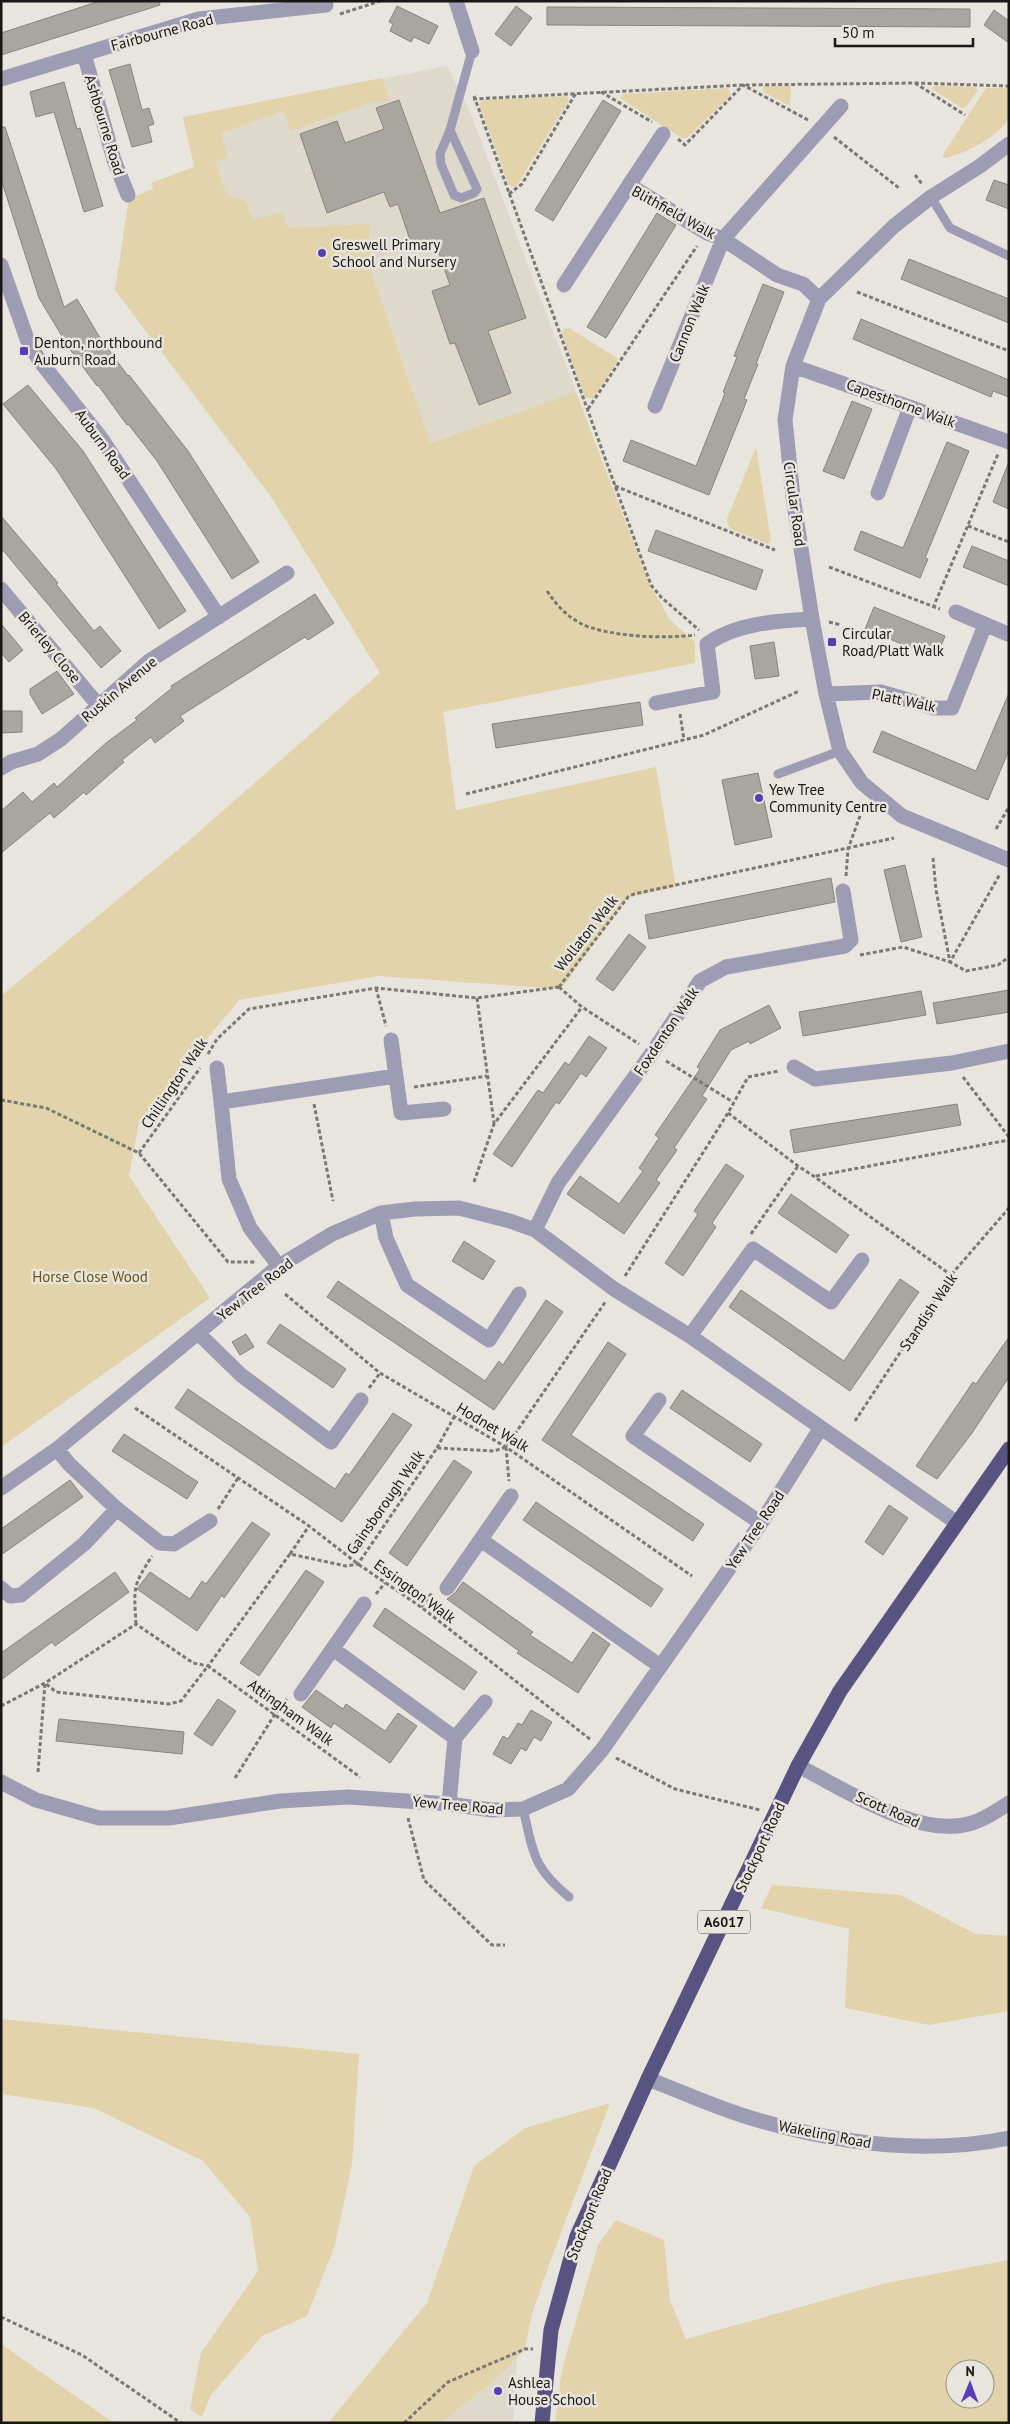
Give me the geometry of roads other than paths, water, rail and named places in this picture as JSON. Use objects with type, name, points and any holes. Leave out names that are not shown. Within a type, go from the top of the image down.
[{"type":"highway","name":"Stockport Road","points":[[542,2423],[551,2330],[575,2244],[648,2079],[798,1766],[840,1691],[1009,1449]]},
{"type":"street","points":[[456,1],[472,51]]},
{"type":"street","name":"Fairbourne Road","points":[[1,79],[199,20],[326,6]]},
{"type":"street","name":"Ashbourne Road","points":[[84,54],[114,160],[128,195]]},
{"type":"street","points":[[722,239],[841,106]]},
{"type":"street","points":[[629,185],[666,132]]},
{"type":"street","name":"Circular Road","points":[[1008,860],[902,816],[862,783],[840,751],[826,694],[812,619],[793,497],[785,420],[793,366],[818,299],[894,226],[931,197],[980,166],[1009,144]]},
{"type":"street","name":"Blithfield Walk","points":[[564,286],[629,185],[722,239],[777,275],[803,284],[818,299]]},
{"type":"street","name":"Cannon Walk","points":[[655,406],[722,239]]},
{"type":"street","name":"Auburn Road","points":[[1,265],[27,339],[39,360],[101,438],[219,618]]},
{"type":"street","name":"Capesthorne Walk","points":[[793,366],[1007,441]]},
{"type":"street","points":[[878,493],[910,407]]},
{"type":"street","name":"Ruskin Avenue","points":[[1,768],[11,762],[38,754],[61,739],[149,661],[287,573]]},
{"type":"street","name":"Brierley Close","points":[[1,589],[99,706]]},
{"type":"street","points":[[956,612],[1008,634]]},
{"type":"street","points":[[656,703],[713,692],[707,644],[718,636],[741,628],[812,619]]},
{"type":"street","name":"Platt Walk","points":[[826,694],[881,692],[935,708],[952,708],[985,625]]},
{"type":"street","name":"Foxdenton Walk","points":[[535,1230],[558,1183],[652,1053],[700,981],[726,967],[845,946],[851,940],[851,933],[843,891]]},
{"type":"street","points":[[390,1040],[401,1113],[444,1108]]},
{"type":"street","points":[[794,1068],[815,1078],[952,1063],[1009,1052]]},
{"type":"street","points":[[218,1068],[229,1179],[250,1228],[280,1266]]},
{"type":"street","points":[[221,1102],[311,1089],[397,1082]]},
{"type":"street","name":"Yew Tree Road","points":[[1,1488],[57,1449],[280,1266],[332,1234],[380,1213],[415,1209],[459,1208],[510,1221],[535,1230],[614,1289],[690,1336],[820,1429],[957,1523]]},
{"type":"street","points":[[380,1213],[386,1238],[407,1286],[488,1340],[519,1294]]},
{"type":"street","points":[[690,1336],[753,1249],[831,1302],[862,1260]]},
{"type":"street","points":[[199,1334],[241,1375],[331,1442],[361,1400]]},
{"type":"street","points":[[659,1400],[633,1436],[761,1523]]},
{"type":"street","name":"Yew Tree Road","points":[[1,1782],[36,1800],[98,1818],[169,1818],[280,1801],[348,1797],[407,1800],[492,1810],[523,1809],[568,1790],[602,1750],[761,1523],[820,1429]]},
{"type":"street","points":[[57,1449],[69,1464],[117,1509],[160,1543],[174,1544],[210,1521]]},
{"type":"street","points":[[447,1588],[511,1496]]},
{"type":"street","points":[[1,1588],[10,1596],[21,1595],[84,1544],[117,1509]]},
{"type":"street","points":[[481,1540],[660,1666]]},
{"type":"street","points":[[301,1694],[364,1604]]},
{"type":"street","points":[[332,1649],[455,1738]]},
{"type":"street","points":[[449,1804],[455,1738],[485,1702]]},
{"type":"street","name":"Scott Road","points":[[798,1766],[903,1819],[929,1827],[952,1827],[971,1824],[1009,1803]]},
{"type":"street","name":"Wakeling Road","points":[[648,2079],[760,2121],[813,2134],[888,2145],[936,2146],[979,2144],[1009,2138]]},
{"type":"lane","points":[[450,130],[476,185],[474,193],[461,198],[454,195],[440,154],[450,130],[472,51]]},
{"type":"lane","points":[[931,197],[950,228],[1009,256]]},
{"type":"lane","points":[[778,774],[840,751]]},
{"type":"lane","points":[[523,1809],[535,1861],[551,1881],[569,1897]]},
{"type":"place","name":"Greswell Primary School and Nursery","points":[[322,253]]},
{"type":"place","name":"Denton, northbound Auburn Road","points":[[24,351]]},
{"type":"place","name":"Circular Road/Platt Walk","points":[[832,642]]},
{"type":"place","name":"Yew Tree Community Centre","points":[[759,798]]},
{"type":"place","name":"Ashlea House School","points":[[498,2391]]},
{"type":"park label","name":"Horse Close Wood","points":[[90,1276]]}]
